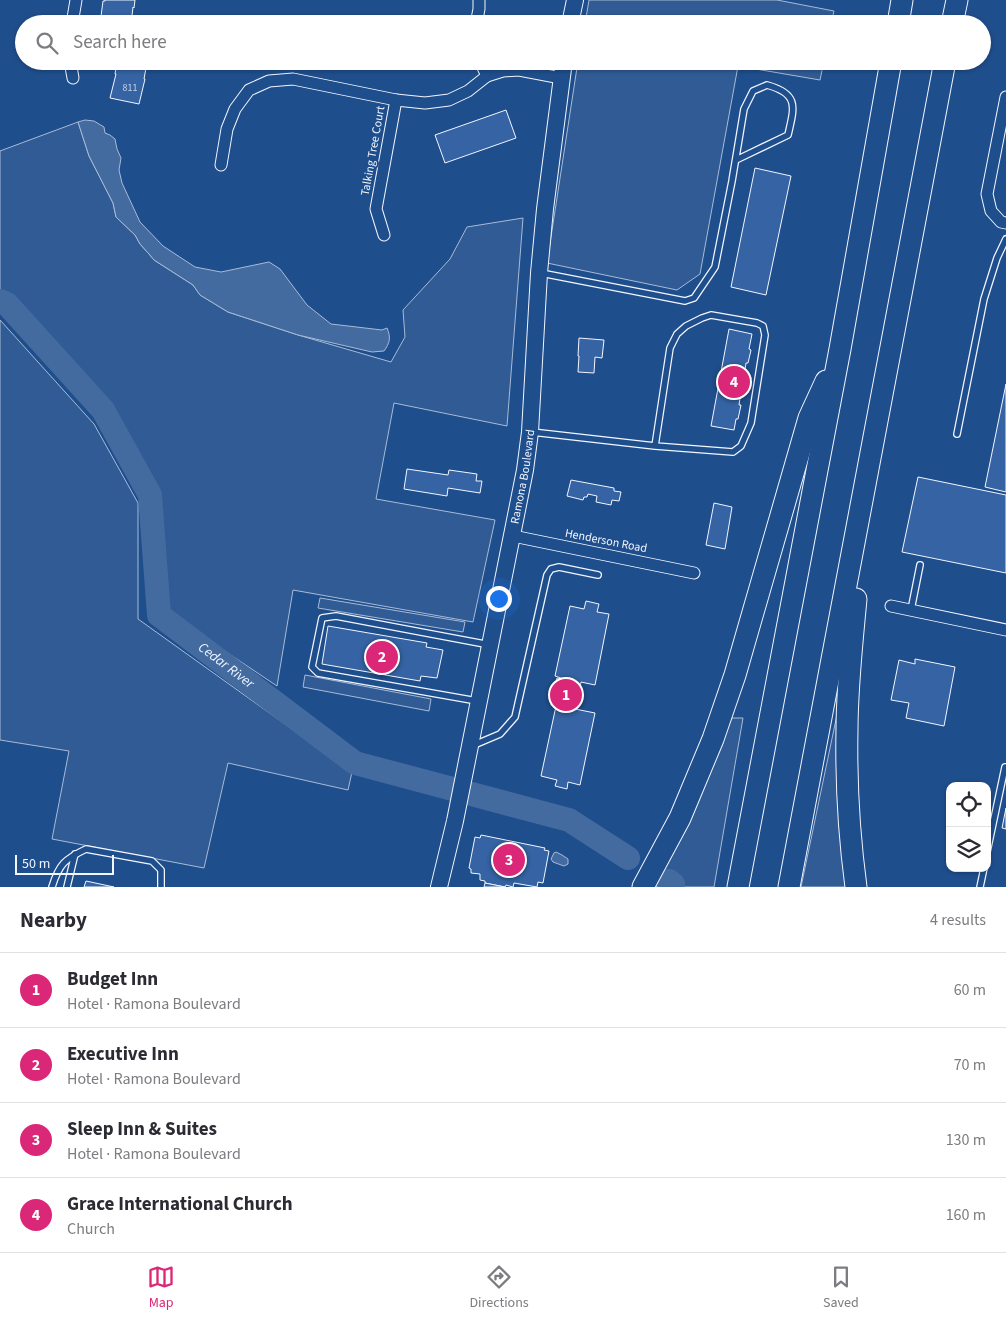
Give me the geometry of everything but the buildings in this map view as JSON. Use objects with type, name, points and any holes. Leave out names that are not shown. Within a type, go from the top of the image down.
[{"type":"highway","points":[[900,15],[902,0]]},
{"type":"highway","points":[[954,15],[957,0]]},
{"type":"highway","points":[[738,887],[840,349],[889,70]]},
{"type":"highway","points":[[789,887],[943,70]]},
{"type":"highway","points":[[643,887],[680,818],[713,739],[735,675],[809,418],[840,349]]},
{"type":"highway","points":[[856,887],[847,797],[847,728],[866,482]]},
{"type":"street","points":[[74,15],[76,0]]},
{"type":"street","points":[[478,15],[479,0]]},
{"type":"street","points":[[572,15],[575,0]]},
{"type":"street","points":[[72,70],[73,78]]},
{"type":"street","points":[[484,70],[486,76]]},
{"type":"street","points":[[221,166],[227,129],[235,109],[249,90],[269,81],[293,79],[396,100],[425,103],[449,100],[468,91],[486,76],[503,72],[519,70],[561,78]]},
{"type":"street","name":"Ramona Boulevard","points":[[439,887],[470,746],[525,470],[530,432],[539,273],[562,70]]},
{"type":"street","points":[[1006,97],[987,194],[991,211],[1001,222],[1006,223]]},
{"type":"street","name":"Talking Tree Court","points":[[384,235],[376,209],[396,100]]},
{"type":"street","name":"Henderson Road","points":[[513,536],[694,573]]},
{"type":"street","points":[[891,606],[1006,630]]},
{"type":"lane","points":[[539,273],[685,301],[694,298],[715,267],[744,109],[753,91],[767,85],[781,89],[788,96],[794,109],[788,135],[736,160]]},
{"type":"lane","points":[[957,434],[984,299],[997,258],[1006,239]]},
{"type":"lane","points":[[530,432],[655,446],[733,452],[741,446],[751,423],[764,335],[763,326],[757,323],[712,315],[686,326],[678,334],[670,348],[655,446]]},
{"type":"lane","points":[[911,610],[920,564]]},
{"type":"lane","points":[[470,746],[500,734],[515,717],[547,575],[551,569],[559,567],[598,576]]},
{"type":"lane","points":[[479,702],[318,673],[312,667],[320,626],[322,618],[336,616],[490,646]]},
{"type":"lane","points":[[991,833],[1006,767]]},
{"type":"lane","points":[[52,887],[55,876],[63,862],[86,849],[152,861],[161,870],[161,887]]},
{"type":"lane","points":[[67,887],[75,854]]},
{"type":"lane","points":[[980,887],[983,872]]},
{"type":"shaded area","points":[[589,0],[777,0],[834,11],[833,15],[586,15]]},
{"type":"shaded area","points":[[577,70],[737,70],[700,274],[677,290],[547,263]]},
{"type":"shaded area","points":[[761,70],[822,70],[820,80]]},
{"type":"shaded area","points":[[85,120],[94,121],[104,127],[105,133],[115,139],[121,158],[119,170],[122,183],[140,222],[163,246],[195,267],[221,272],[269,262],[280,269],[307,305],[331,324],[382,330],[387,328],[389,340],[384,351],[372,352],[298,335],[228,312],[200,295],[193,285],[154,260],[135,235],[116,217],[113,203],[89,156],[78,122]]},
{"type":"shaded area","points":[[78,122],[89,156],[113,203],[116,217],[135,235],[154,260],[193,285],[200,295],[228,312],[391,362],[405,337],[403,310],[450,259],[467,227],[523,218],[507,426],[394,403],[376,499],[495,520],[473,622],[293,590],[277,686],[168,613],[157,493],[109,406],[12,296],[0,290],[0,151]]},
{"type":"shaded area","points":[[0,320],[94,424],[138,503],[138,619],[352,772],[348,790],[228,763],[204,868],[52,839],[69,751],[0,740]]},
{"type":"shaded area","points":[[320,598],[465,622],[463,632],[318,608]]},
{"type":"shaded area","points":[[305,675],[431,699],[429,711],[303,687]]},
{"type":"shaded area","points":[[839,705],[850,887],[801,887]]},
{"type":"shaded area","points":[[732,718],[743,718],[714,887],[650,887]]},
{"type":"shaded area","points":[[556,852],[568,859],[568,864],[564,866],[553,862],[551,859]]},
{"type":"waterway","name":"Cedar River","points":[[0,301],[7,304],[103,410],[150,495],[159,615],[355,763],[569,820],[628,858]]},
{"type":"waterway","name":"Cedar River","points":[[669,881],[673,884]]},
{"type":"place","name":"Grace International Church","points":[[734,382]]},
{"type":"place","name":"Executive Inn","points":[[382,657]]},
{"type":"place","name":"Budget Inn","points":[[566,695]]},
{"type":"place","name":"Sleep Inn & Suites","points":[[509,860]]}]
